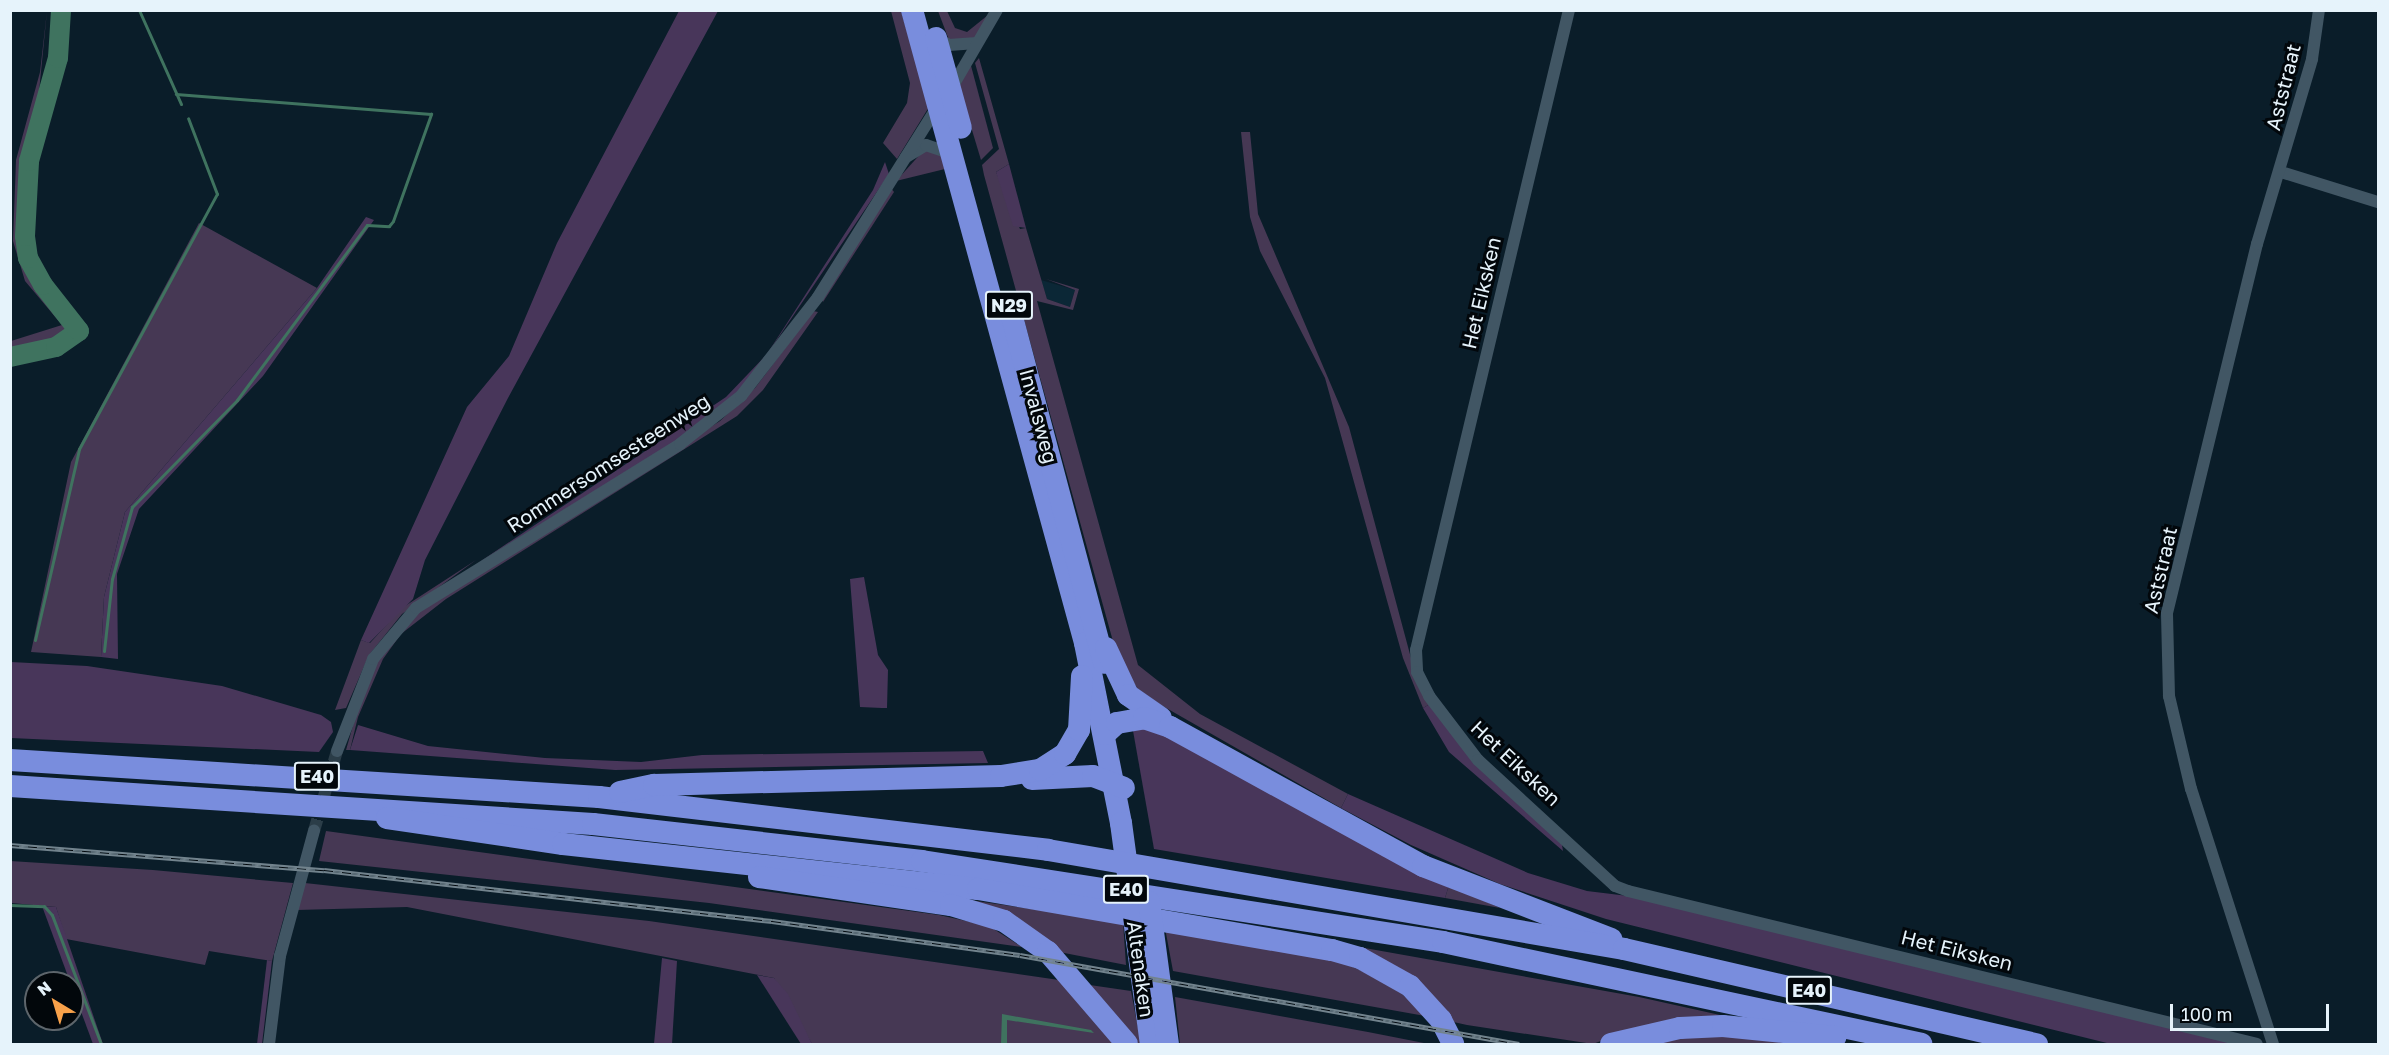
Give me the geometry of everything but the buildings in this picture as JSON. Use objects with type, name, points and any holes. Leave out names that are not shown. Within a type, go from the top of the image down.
[{"type":"highway","name":"Invalsweg","points":[[912,10],[944,98],[1100,639],[1111,729],[1128,824]]},
{"type":"highway","name":"Invalsweg","points":[[928,10],[936,38],[952,154],[1078,627],[1111,729]]},
{"type":"highway","points":[[1001,776],[1050,766],[1072,745],[1083,709],[1078,627]]},
{"type":"highway","points":[[1100,639],[1128,695],[1170,727]]},
{"type":"highway","points":[[1111,729],[1144,717],[1170,727],[1423,866],[1598,929],[1624,949]]},
{"type":"highway","name":"E40","points":[[10,760],[599,797],[1048,850],[1624,949],[2037,1044]]},
{"type":"highway","points":[[599,797],[654,785],[1001,776],[1122,786]]},
{"type":"highway","name":"E40","points":[[10,786],[356,805],[592,824],[1095,884],[1443,942],[1921,1044]]},
{"type":"highway","points":[[356,805],[400,824],[978,889],[1332,950],[1391,973],[1441,1020],[1453,1044]]},
{"type":"highway","name":"Altenaken","points":[[1128,824],[1154,996],[1168,1044]]},
{"type":"highway","points":[[563,844],[581,852],[951,905],[1004,921],[1048,952],[1127,1044]]},
{"type":"highway","name":"Altenaken","points":[[1151,1044],[1154,996]]},
{"type":"highway","points":[[1611,1044],[1680,1028],[1723,1026],[1842,1038],[1886,1036]]},
{"type":"street","name":"Rommersomsesteenweg","points":[[337,751],[363,679],[383,642],[416,608],[680,444],[741,396],[818,297],[997,10]]},
{"type":"street","name":"Het Eiksken","points":[[1569,10],[1416,650],[1417,672],[1429,696],[1478,760],[1615,886],[2257,1044]]},
{"type":"street","name":"Aststraat","points":[[2273,1044],[2191,789],[2169,696],[2167,613],[2258,244],[2313,59],[2319,10]]},
{"type":"street","points":[[936,38],[949,45],[977,43]]},
{"type":"street","points":[[905,158],[926,145],[952,154]]},
{"type":"street","points":[[2281,172],[2379,202]]},
{"type":"street","points":[[269,1044],[280,956],[314,831]]},
{"type":"shaded area","points":[[47,11],[37,112],[21,174],[20,247],[31,276],[70,327],[54,340],[11,349],[11,341],[62,325],[25,281],[13,241],[16,160],[40,72]]},
{"type":"shaded area","points":[[679,11],[718,11],[508,398],[425,560],[413,599],[369,643],[361,640],[467,407],[509,356],[557,243]]},
{"type":"shaded area","points":[[891,11],[901,11],[929,107],[897,159],[883,143],[907,103],[910,83]]},
{"type":"shaded area","points":[[938,11],[947,11],[955,28],[967,32],[993,11],[975,38],[949,40]]},
{"type":"shaded area","points":[[979,58],[1009,164],[996,172],[1020,229],[1026,228],[1047,299],[1070,307],[1075,290],[1046,279],[1079,289],[1073,310],[1037,301],[1138,665],[1200,714],[1348,794],[1341,808],[1161,705],[1138,689],[1119,663],[984,175],[982,165],[999,149],[975,63]]},
{"type":"shaded area","points":[[970,62],[993,148],[981,160],[959,87]]},
{"type":"shaded area","points":[[1241,132],[1250,132],[1258,214],[1349,427],[1411,658],[1430,704],[1423,708],[1403,658],[1325,378],[1260,251],[1250,217]]},
{"type":"shaded area","points":[[924,150],[942,155],[945,169],[896,181]]},
{"type":"shaded area","points":[[885,162],[889,174],[749,381],[705,423],[478,563],[726,397],[767,354],[873,190]]},
{"type":"shaded area","points":[[1009,164],[1026,228],[1013,226],[996,172]]},
{"type":"shaded area","points":[[891,188],[894,192],[823,302],[822,299]]},
{"type":"shaded area","points":[[366,217],[374,220],[263,376],[139,509],[117,574],[118,659],[101,657],[104,597],[125,512],[317,288]]},
{"type":"shaded area","points":[[199,223],[317,288],[125,512],[104,597],[101,657],[31,652],[71,462]]},
{"type":"shaded area","points":[[1041,280],[1075,290],[1070,307],[1047,299]]},
{"type":"shaded area","points":[[813,311],[818,312],[763,390],[737,416],[446,599],[401,634],[383,659],[358,717],[350,750],[346,750],[364,687],[385,645],[421,610],[720,421],[755,388]]},
{"type":"shaded area","points":[[476,560],[402,614],[369,655],[346,708],[335,710],[361,640],[370,643],[402,608]]},
{"type":"shaded area","points":[[864,577],[878,655],[888,670],[887,708],[860,707],[850,579]]},
{"type":"shaded area","points":[[11,662],[87,666],[222,686],[321,715],[331,722],[333,732],[319,752],[11,738]]},
{"type":"shaded area","points":[[1430,704],[1469,757],[1561,839],[1563,851],[1449,752],[1423,708]]},
{"type":"shaded area","points":[[1147,723],[1449,885],[1445,898],[1154,849],[1132,725]]},
{"type":"shaded area","points":[[358,725],[428,746],[545,758],[641,762],[702,755],[983,751],[988,763],[615,770],[350,750]]},
{"type":"shaded area","points":[[1348,794],[1528,873],[1587,891],[1628,896],[2244,1044],[2111,1044],[1606,919],[1500,884],[1411,845],[1341,808]]},
{"type":"shaded area","points":[[326,831],[939,915],[989,926],[1022,947],[709,903],[319,861]]},
{"type":"shaded area","points":[[10,861],[153,870],[293,883],[272,961],[209,951],[205,965],[66,939],[56,907],[11,903]]},
{"type":"shaded area","points":[[305,883],[649,921],[1059,980],[1114,1044],[812,1044],[774,978],[407,907],[297,910]]},
{"type":"shaded area","points":[[1449,885],[1500,908],[1445,898]]},
{"type":"shaded area","points":[[948,897],[1123,922],[1126,965],[1054,951]]},
{"type":"shaded area","points":[[42,906],[56,907],[78,971],[66,971]]},
{"type":"shaded area","points":[[1165,928],[1336,959],[1394,986],[1425,1016],[1173,971]]},
{"type":"shaded area","points":[[1331,942],[1639,997],[1756,1023],[1611,1037],[1593,1044],[1467,1025],[1449,1021]]},
{"type":"shaded area","points":[[662,958],[677,961],[672,1044],[654,1044]]},
{"type":"shaded area","points":[[267,960],[272,961],[262,1044],[257,1044]]},
{"type":"shaded area","points":[[757,975],[774,978],[788,994],[812,1044],[801,1044]]},
{"type":"shaded area","points":[[1083,984],[1131,991],[1141,1044],[1134,1044]]},
{"type":"shaded area","points":[[84,989],[103,1044],[93,1044],[84,1020]]},
{"type":"shaded area","points":[[1175,997],[1368,1032],[1429,1044],[1180,1044]]},
{"type":"shaded area","points":[[1002,1014],[1091,1030],[1094,1033],[1007,1020],[1007,1044],[1001,1044]]},
{"type":"shaded area","points":[[1740,1035],[1803,1044],[1651,1044],[1688,1037]]},
{"type":"waterway","points":[[10,357],[56,347],[79,331],[43,285],[28,258],[25,236],[29,161],[58,58],[61,10]]},
{"type":"waterway","points":[[139,10],[181,104]]},
{"type":"waterway","points":[[104,651],[112,579],[132,507],[237,400],[367,225],[389,226],[393,221],[431,114],[176,94]]},
{"type":"waterway","points":[[35,640],[79,449],[217,194],[188,118]]},
{"type":"waterway","points":[[10,905],[44,906],[52,915],[101,1044]]},
{"type":"tunnel","points":[[314,831],[337,751]]},
{"type":"railway","points":[[10,845],[324,870],[772,921],[1020,955],[1519,1044]]}]
